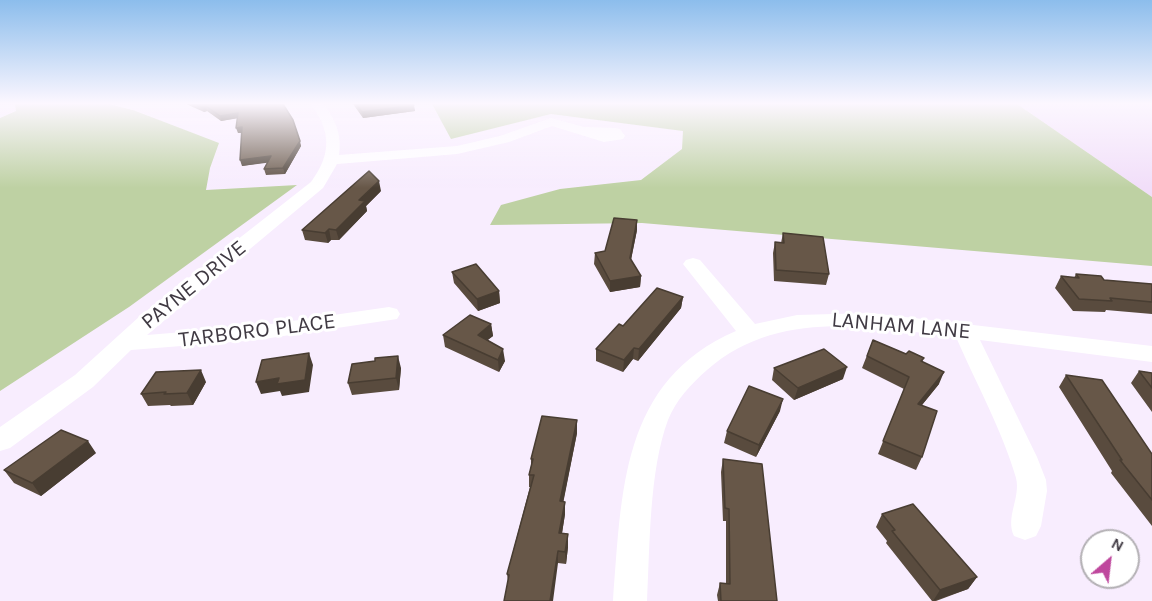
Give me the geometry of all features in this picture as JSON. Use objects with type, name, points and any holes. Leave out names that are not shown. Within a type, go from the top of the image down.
[{"type":"street","points":[[332,132],[333,160],[405,156],[457,150],[523,132]]},
{"type":"street","points":[[615,132],[618,136],[604,138],[622,146]]},
{"type":"street","name":"PAYNE DRIVE","points":[[0,441],[67,395],[148,321],[296,204],[317,185],[333,160]]},
{"type":"street","points":[[693,264],[749,332]]},
{"type":"street","name":"TARBORO PLACE","points":[[124,343],[188,341],[244,335],[389,314]]},
{"type":"street","name":"LANHAM LANE","points":[[630,601],[640,483],[654,421],[666,398],[698,363],[716,349],[749,332],[789,322],[832,318],[872,320],[1152,354]]},
{"type":"street","points":[[964,330],[1023,457],[1031,480],[1032,498],[1025,526]]},
{"type":"shaded area","points":[[1058,132],[1152,132],[1152,197]]},
{"type":"green space","points":[[0,132],[190,132],[219,143],[210,168],[206,190],[297,185],[129,307],[0,391]]},
{"type":"green space","points":[[447,132],[479,132],[451,139]]},
{"type":"green space","points":[[683,132],[1058,132],[1152,197],[1152,266],[642,223],[490,225],[501,205],[560,189],[641,180],[682,149]]},
{"type":"building","points":[[242,132],[297,132],[300,141],[283,168],[264,169],[271,156],[240,160]]},
{"type":"building","points":[[369,171],[379,181],[359,200],[365,201],[336,230],[329,229],[325,233],[302,230]]},
{"type":"building","points":[[614,218],[637,220],[630,258],[641,276],[610,281],[595,253],[605,251]]},
{"type":"building","points":[[783,233],[823,237],[829,274],[776,270],[775,242],[784,243]]},
{"type":"building","points":[[476,264],[499,291],[477,299],[452,272]]},
{"type":"building","points":[[1076,274],[1101,276],[1104,280],[1152,284],[1152,302],[1110,298],[1112,301],[1079,299],[1061,276],[1079,278]]},
{"type":"building","points":[[657,288],[683,297],[639,349],[634,348],[624,360],[596,349],[619,324],[623,326]]},
{"type":"building","points":[[470,315],[491,324],[478,335],[503,349],[498,360],[443,335]]},
{"type":"building","points":[[873,340],[906,354],[909,351],[924,358],[921,361],[944,372],[918,404],[937,411],[922,457],[883,441],[909,377],[867,356]]},
{"type":"building","points":[[824,349],[847,367],[798,388],[774,368]]},
{"type":"building","points":[[309,353],[305,380],[277,384],[279,378],[256,382],[262,360]]},
{"type":"building","points":[[398,356],[396,378],[348,383],[352,364],[375,361],[375,358]]},
{"type":"building","points":[[201,370],[187,393],[141,394],[156,372]]},
{"type":"building","points":[[1139,371],[1152,373],[1152,388]]},
{"type":"building","points":[[1066,375],[1102,380],[1152,454],[1152,500],[1120,460],[1122,460]]},
{"type":"building","points":[[749,386],[783,399],[759,445],[727,431]]},
{"type":"building","points":[[542,416],[577,420],[560,501],[565,502],[559,533],[568,534],[565,552],[558,551],[550,601],[504,601],[509,575],[507,574],[534,475],[529,475],[533,459],[531,459]]},
{"type":"building","points":[[61,430],[88,441],[32,483],[4,470]]},
{"type":"building","points":[[723,459],[762,464],[777,601],[721,601],[720,583],[730,584],[729,509],[725,508]]},
{"type":"building","points":[[913,504],[977,577],[940,590],[892,531],[895,530],[882,514]]}]
